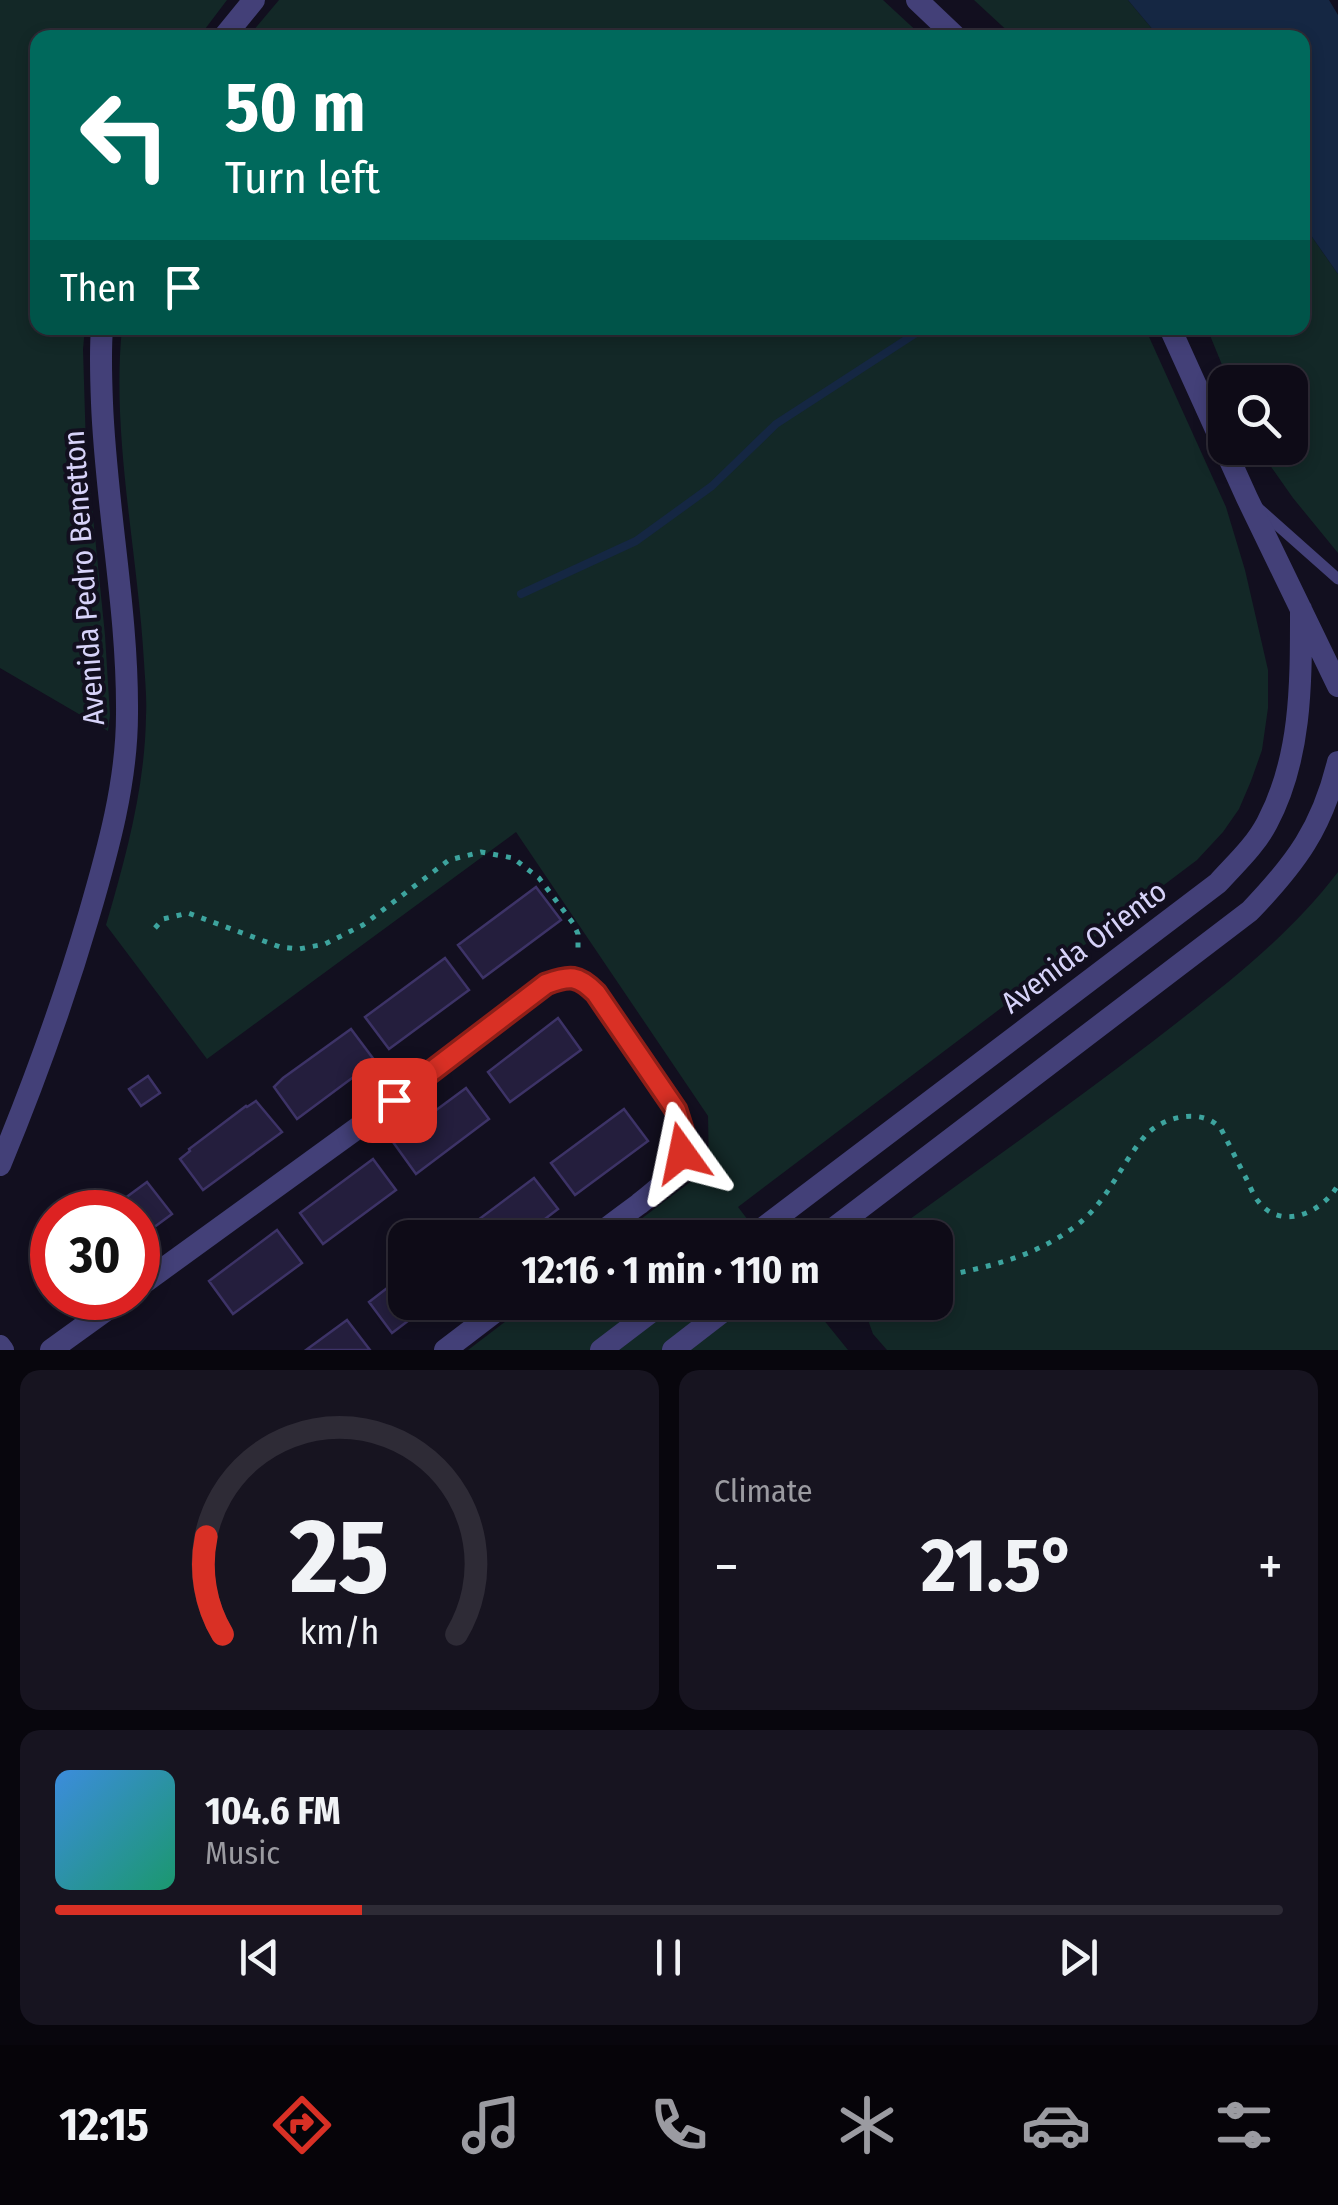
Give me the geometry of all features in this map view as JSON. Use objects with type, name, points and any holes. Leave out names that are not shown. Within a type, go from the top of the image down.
[{"type":"street","points":[[230,30],[254,0]]},
{"type":"street","points":[[917,0],[949,30]]},
{"type":"street","name":"Avenida Pedro Benetton","points":[[0,1165],[68,988],[120,794],[127,716],[123,634],[104,447],[101,335]]},
{"type":"street","name":"Avenida Oriento","points":[[1173,335],[1338,686]]},
{"type":"street","name":"Avenida Oriento","points":[[774,1220],[1218,883],[1248,852],[1266,824],[1292,757],[1300,710],[1300,610]]},
{"type":"street","points":[[845,1220],[1250,911],[1284,876],[1308,841],[1329,798],[1338,762]]},
{"type":"street","points":[[160,1271],[363,1124],[546,984],[563,977],[574,978],[596,993],[676,1110],[683,1132],[676,1171],[617,1220]]},
{"type":"street","points":[[50,1350],[92,1320]]},
{"type":"street","points":[[445,1350],[484,1320]]},
{"type":"street","points":[[601,1350],[640,1320]]},
{"type":"street","points":[[673,1350],[712,1320]]},
{"type":"lane","points":[[1247,498],[1338,579]]},
{"type":"path","points":[[155,928],[163,918],[188,913],[280,947],[300,949],[325,944],[363,926],[449,860],[482,852],[513,858],[526,867],[539,878],[573,924],[579,950],[574,978]]},
{"type":"path","points":[[953,1274],[1025,1256],[1076,1226],[1103,1201],[1147,1134],[1163,1123],[1186,1117],[1214,1120],[1258,1202],[1278,1215],[1300,1216],[1317,1209],[1338,1185]]},
{"type":"green space","points":[[0,0],[227,0],[204,30],[30,30],[30,335],[84,335],[86,448],[105,635],[108,731],[0,668]]},
{"type":"green space","points":[[279,0],[883,0],[915,30],[254,30]]},
{"type":"green space","points":[[974,0],[1128,0],[1153,30],[1006,30]]},
{"type":"green space","points":[[1310,234],[1338,274],[1338,553],[1270,465],[1308,465],[1308,365],[1222,365],[1210,335],[1310,335]]},
{"type":"green space","points":[[122,335],[1148,335],[1226,507],[1245,570],[1268,670],[1262,750],[1239,809],[1197,860],[738,1207],[748,1220],[640,1220],[709,1168],[708,1116],[516,832],[207,1059],[106,925],[138,795],[146,709],[120,410]]},
{"type":"green space","points":[[1338,872],[1338,1350],[887,1350],[873,1334],[868,1320],[953,1320],[953,1220],[909,1220],[1086,1092],[1227,983],[1318,897]]},
{"type":"green space","points":[[507,1320],[824,1320],[848,1350],[468,1350]]},
{"type":"water","points":[[1128,0],[1329,0],[1338,15],[1338,274],[1310,234],[1310,30],[1153,30]]},
{"type":"building","points":[[536,887],[561,920],[483,978],[458,945]]},
{"type":"building","points":[[445,958],[469,990],[389,1049],[365,1017]]},
{"type":"building","points":[[558,1018],[581,1050],[510,1102],[488,1072]]},
{"type":"building","points":[[351,1029],[375,1061],[297,1119],[274,1087]]},
{"type":"building","points":[[148,1076],[160,1093],[141,1106],[129,1089]]},
{"type":"building","points":[[466,1088],[489,1119],[416,1174],[393,1142]]},
{"type":"building","points":[[256,1101],[282,1132],[203,1190],[180,1159]]},
{"type":"building","points":[[624,1109],[648,1141],[575,1195],[551,1163]]},
{"type":"building","points":[[373,1159],[396,1190],[323,1244],[300,1213]]},
{"type":"building","points":[[534,1178],[558,1209],[544,1220],[478,1220]]},
{"type":"building","points":[[147,1182],[153,1190],[136,1190]]},
{"type":"building","points":[[160,1199],[172,1214],[160,1223]]},
{"type":"building","points":[[277,1230],[302,1263],[233,1314],[209,1281]]},
{"type":"building","points":[[388,1287],[388,1320],[409,1320],[392,1333],[369,1302]]},
{"type":"building","points":[[347,1320],[370,1350],[306,1350]]},
{"type":"waterway","points":[[521,594],[636,541],[712,486],[776,424],[913,335]]},
{"type":"route","points":[[394,1100],[546,984],[563,977],[574,978],[596,993],[676,1110],[683,1132],[682,1153]]}]
